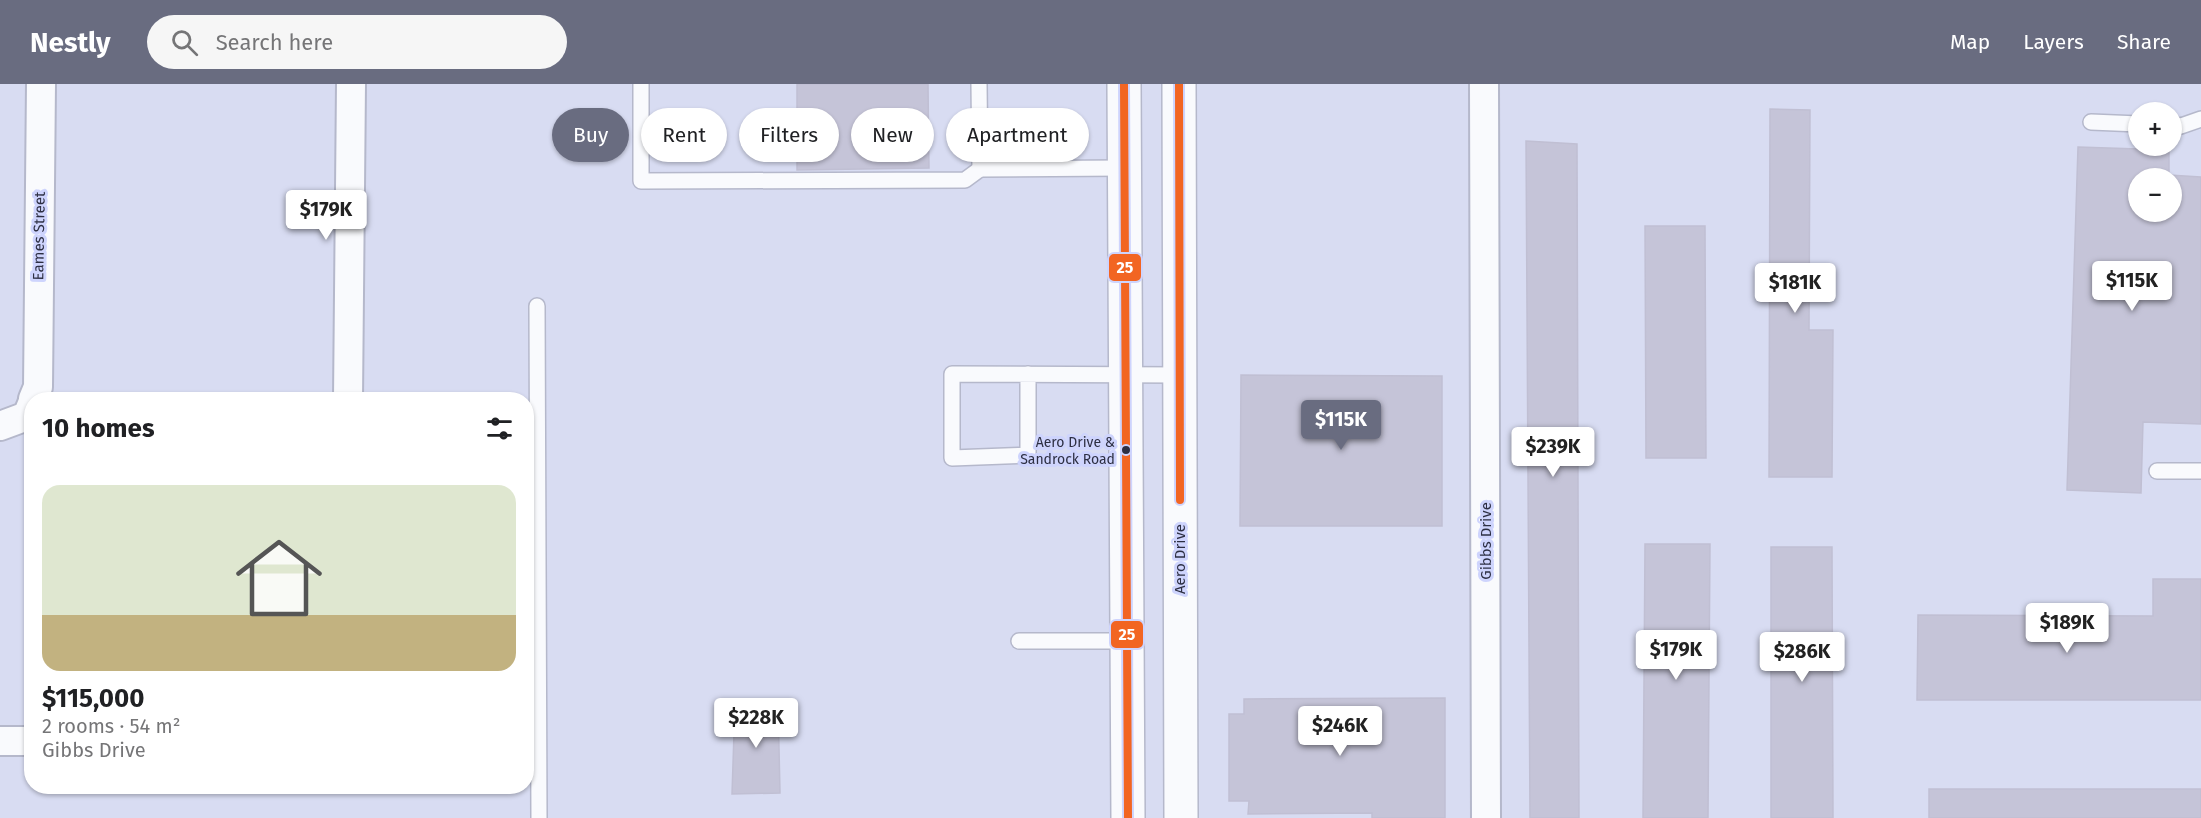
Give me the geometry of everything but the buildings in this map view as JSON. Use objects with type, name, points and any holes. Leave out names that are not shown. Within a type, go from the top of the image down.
[{"type":"main road","points":[[1124,84],[1128,818]]},
{"type":"main road","name":"Aero Drive","points":[[1179,84],[1181,818]]},
{"type":"street","name":"Eames Street","points":[[34,392],[41,84]]},
{"type":"street","points":[[348,392],[351,84]]},
{"type":"street","name":"Gibbs Drive","points":[[1484,84],[1486,818]]},
{"type":"street","points":[[0,426],[24,417]]},
{"type":"street","points":[[0,741],[24,741]]},
{"type":"lane","points":[[640,84],[641,181],[965,180],[980,169],[1124,168]]},
{"type":"lane","points":[[979,84],[980,169]]},
{"type":"lane","points":[[2182,126],[2201,119]]},
{"type":"lane","points":[[2091,122],[2128,124]]},
{"type":"lane","points":[[537,306],[539,818]]},
{"type":"lane","points":[[1028,374],[1028,454],[952,458],[952,374],[1028,374],[1180,375]]},
{"type":"lane","points":[[2157,471],[2201,471]]},
{"type":"lane","points":[[1019,641],[1127,641]]},
{"type":"transit line","name":"25","points":[[1124,84],[1128,818]]},
{"type":"transit line","name":"25","points":[[1179,84],[1180,500]]},
{"type":"place","name":"Aero Drive & Sandrock Road","points":[[1126,450]]}]
